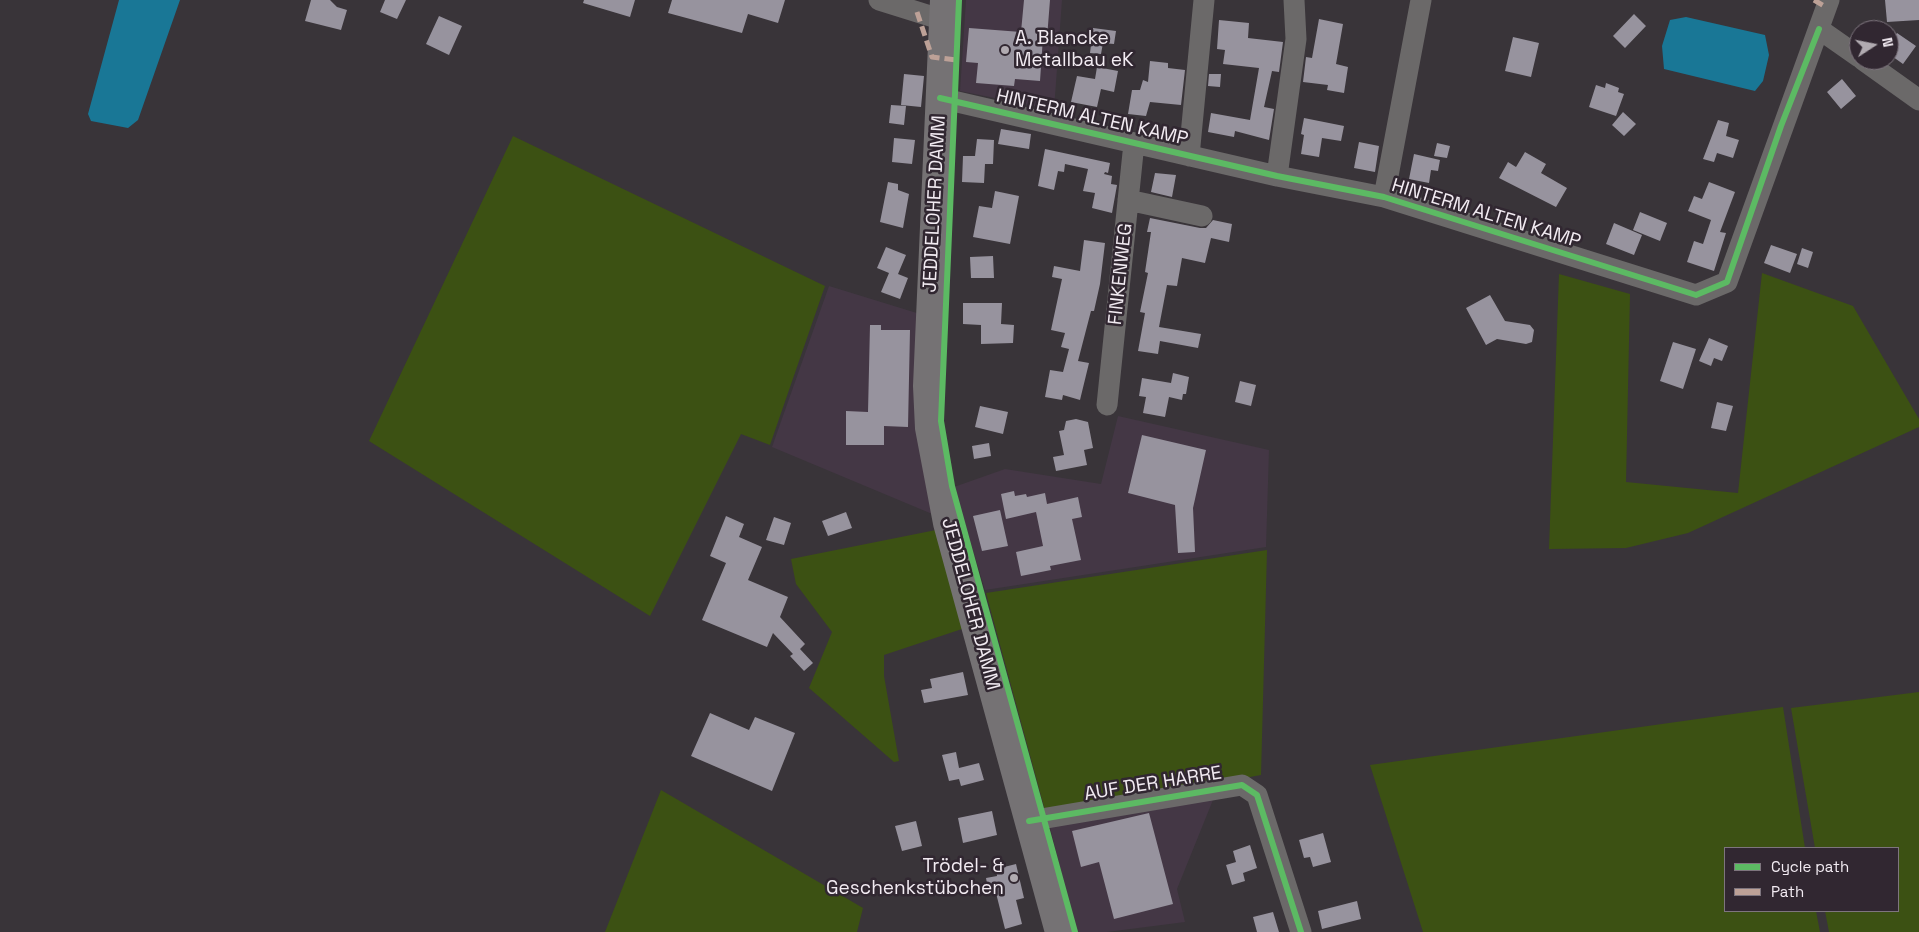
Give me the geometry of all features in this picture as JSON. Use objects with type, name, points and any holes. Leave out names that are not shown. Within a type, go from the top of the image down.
[{"type":"main road","name":"JEDDELOHER DAMM","points":[[943,10],[927,386],[928,428],[947,523],[1059,932]]},
{"type":"street","points":[[879,0],[943,10]]},
{"type":"street","name":"HINTERM ALTEN KAMP","points":[[1189,156],[1204,0]]},
{"type":"street","points":[[1277,176],[1296,39],[1294,0]]},
{"type":"street","points":[[1384,197],[1421,0]]},
{"type":"street","name":"HINTERM ALTEN KAMP","points":[[940,98],[1277,176],[1384,197],[1696,295],[1727,282],[1781,126],[1829,0]]},
{"type":"street","points":[[1819,29],[1849,50]]},
{"type":"street","points":[[1877,70],[1919,100]]},
{"type":"street","name":"FINKENWEG","points":[[1107,405],[1134,143]]},
{"type":"street","points":[[1128,200],[1202,216]]},
{"type":"street","name":"AUF DER HARRE","points":[[1029,821],[1194,792],[1242,786],[1257,795],[1301,932]]},
{"type":"shaded area","points":[[966,0],[1062,0],[1054,110],[960,91]]},
{"type":"shaded area","points":[[829,286],[920,314],[937,516],[772,447]]},
{"type":"shaded area","points":[[1118,416],[1269,450],[1266,547],[985,590],[954,487],[1005,469],[1101,484]]},
{"type":"shaded area","points":[[1217,790],[1177,889],[1185,922],[1107,932],[1076,932],[1048,819]]},
{"type":"green space","points":[[513,136],[825,286],[770,445],[741,434],[650,616],[369,441]]},
{"type":"green space","points":[[1762,273],[1853,306],[1919,419],[1919,427],[1688,533],[1626,548],[1549,549],[1559,274],[1630,294],[1626,482],[1738,493]]},
{"type":"green space","points":[[941,529],[965,628],[884,655],[884,676],[899,761],[894,762],[809,688],[832,632],[796,584],[791,559]]},
{"type":"green space","points":[[1267,550],[1261,775],[1046,814],[986,593]]},
{"type":"green space","points":[[1919,692],[1919,932],[1829,932],[1825,912],[1899,912],[1899,847],[1815,847],[1791,708]]},
{"type":"green space","points":[[1783,707],[1805,847],[1724,847],[1724,912],[1816,912],[1820,932],[1423,932],[1370,765]]},
{"type":"green space","points":[[661,790],[863,908],[857,932],[605,932]]},
{"type":"water","points":[[119,0],[180,0],[138,120],[128,128],[91,121],[88,114]]},
{"type":"water","points":[[1686,17],[1765,35],[1769,55],[1763,81],[1755,91],[1664,69],[1662,46],[1670,20]]},
{"type":"building","points":[[311,0],[330,0],[337,7],[347,10],[341,30],[305,21]]},
{"type":"building","points":[[385,0],[406,0],[397,19],[380,12]]},
{"type":"building","points":[[584,0],[635,0],[630,17],[583,3]]},
{"type":"building","points":[[672,0],[785,0],[778,23],[748,14],[742,33],[668,13]]},
{"type":"building","name":"A. Blancke Metallbau eK","points":[[1024,0],[1050,0],[1047,38],[1043,37],[1040,81],[1015,79],[1014,86],[976,83],[978,63],[966,62],[969,28],[1021,32]]},
{"type":"building","points":[[1885,0],[1919,0],[1919,20],[1887,20]]},
{"type":"building","points":[[1634,14],[1646,26],[1625,48],[1613,36]]},
{"type":"building","points":[[439,16],[462,26],[449,55],[426,44]]},
{"type":"building","points":[[1319,19],[1343,24],[1336,64],[1348,67],[1344,93],[1327,90],[1328,85],[1303,82],[1306,57],[1312,58]]},
{"type":"building","points":[[1219,20],[1249,23],[1248,38],[1283,42],[1279,72],[1272,71],[1264,107],[1274,109],[1269,140],[1235,131],[1234,137],[1208,132],[1211,113],[1250,120],[1259,68],[1223,64],[1225,50],[1217,49]]},
{"type":"building","points":[[1093,28],[1116,31],[1114,44],[1103,43],[1101,54],[1090,53]]},
{"type":"building","points":[[1899,34],[1916,46],[1903,64],[1899,61]]},
{"type":"building","points":[[1513,37],[1539,43],[1531,77],[1505,71]]},
{"type":"building","points":[[1150,61],[1168,63],[1168,68],[1185,70],[1181,105],[1150,102],[1146,116],[1128,114],[1132,90],[1140,90],[1143,80],[1148,82]]},
{"type":"building","points":[[1097,67],[1118,71],[1114,92],[1101,89],[1097,107],[1071,102],[1077,76],[1095,79]]},
{"type":"building","points":[[904,74],[924,76],[921,107],[901,105]]},
{"type":"building","points":[[1209,74],[1221,74],[1220,87],[1208,86]]},
{"type":"building","points":[[1842,79],[1856,96],[1841,109],[1827,92]]},
{"type":"building","points":[[1606,83],[1619,88],[1618,92],[1624,94],[1616,116],[1589,107],[1596,85],[1605,88]]},
{"type":"building","points":[[891,105],[906,106],[904,125],[889,123]]},
{"type":"building","points":[[1623,112],[1636,124],[1624,136],[1612,125]]},
{"type":"building","points":[[1304,118],[1344,126],[1341,141],[1322,138],[1319,157],[1301,154],[1304,135],[1301,134]]},
{"type":"building","points":[[1718,120],[1729,123],[1726,136],[1739,140],[1733,158],[1717,153],[1714,162],[1703,159]]},
{"type":"building","points":[[1001,129],[1031,134],[1029,149],[998,144]]},
{"type":"building","points":[[894,138],[915,140],[912,164],[892,162]]},
{"type":"building","points":[[977,139],[994,140],[993,164],[985,164],[984,183],[962,182],[963,156],[975,156]]},
{"type":"building","points":[[1359,142],[1379,146],[1375,172],[1354,168]]},
{"type":"building","points":[[1437,143],[1450,146],[1447,158],[1434,156]]},
{"type":"building","points":[[1045,149],[1110,163],[1108,173],[1105,172],[1104,174],[1112,176],[1111,184],[1117,185],[1112,213],[1092,208],[1095,193],[1083,191],[1088,169],[1065,164],[1064,172],[1058,171],[1054,190],[1038,186]]},
{"type":"building","points":[[1525,152],[1546,164],[1541,173],[1567,188],[1556,207],[1499,178],[1508,162],[1516,167]]},
{"type":"building","points":[[1414,154],[1440,160],[1438,171],[1431,170],[1429,183],[1409,179]]},
{"type":"building","points":[[1155,173],[1176,175],[1172,197],[1151,192]]},
{"type":"building","points":[[888,182],[898,184],[898,190],[909,194],[903,228],[880,222]]},
{"type":"building","points":[[1709,182],[1735,192],[1720,232],[1726,233],[1714,271],[1687,262],[1694,241],[1703,244],[1711,220],[1688,211],[1694,196],[1702,199]]},
{"type":"building","points":[[995,191],[1019,196],[1010,244],[973,237],[979,206],[992,208]]},
{"type":"building","points":[[1640,212],[1667,223],[1660,241],[1633,230]]},
{"type":"building","points":[[1150,218],[1200,228],[1206,228],[1213,220],[1232,224],[1229,242],[1211,238],[1205,263],[1182,258],[1177,286],[1167,285],[1159,327],[1201,334],[1198,348],[1160,341],[1158,354],[1138,351],[1145,313],[1140,312],[1148,273],[1145,272],[1151,232],[1147,232]]},
{"type":"building","points":[[1614,223],[1642,235],[1634,255],[1606,244]]},
{"type":"building","points":[[1084,240],[1105,243],[1100,284],[1094,311],[1091,311],[1078,361],[1089,363],[1080,400],[1063,395],[1062,400],[1045,397],[1050,370],[1063,372],[1069,349],[1061,347],[1065,333],[1051,330],[1062,279],[1052,277],[1054,266],[1080,271]]},
{"type":"building","points":[[1771,245],[1797,254],[1790,273],[1764,263]]},
{"type":"building","points":[[886,247],[906,255],[898,274],[908,278],[900,299],[881,292],[889,273],[877,268]]},
{"type":"building","points":[[1802,248],[1813,252],[1808,268],[1797,264]]},
{"type":"building","points":[[993,256],[994,278],[971,278],[970,257]]},
{"type":"building","points":[[1490,295],[1505,321],[1530,325],[1534,330],[1532,342],[1526,344],[1497,339],[1486,345],[1466,308]]},
{"type":"building","points":[[963,303],[1002,303],[1001,324],[1014,325],[1013,343],[981,344],[981,325],[963,324]]},
{"type":"building","points":[[870,325],[881,325],[881,330],[910,330],[908,427],[884,426],[884,445],[846,445],[846,411],[868,412]]},
{"type":"building","points":[[1709,338],[1728,346],[1722,361],[1714,358],[1711,366],[1699,361]]},
{"type":"building","points":[[1673,342],[1696,349],[1683,389],[1660,381]]},
{"type":"building","points":[[1173,373],[1189,377],[1186,394],[1183,394],[1182,400],[1169,397],[1165,417],[1143,413],[1146,397],[1139,396],[1142,378],[1171,383]]},
{"type":"building","points":[[1240,381],[1256,385],[1251,406],[1235,402]]},
{"type":"building","points":[[1717,402],[1733,406],[1726,431],[1711,428]]},
{"type":"building","points":[[980,406],[1008,412],[1003,434],[975,427]]},
{"type":"building","points":[[1076,419],[1088,422],[1093,448],[1084,450],[1087,465],[1056,471],[1053,457],[1064,455],[1059,431],[1064,430],[1066,421]]},
{"type":"building","points":[[1142,435],[1206,450],[1193,508],[1195,552],[1178,553],[1175,505],[1128,493]]},
{"type":"building","points":[[989,443],[991,456],[974,459],[972,446]]},
{"type":"building","points":[[1014,491],[1015,496],[1026,494],[1027,497],[1045,493],[1047,504],[1078,497],[1082,517],[1072,519],[1081,560],[1050,566],[1051,570],[1021,576],[1016,552],[1043,546],[1036,512],[1006,519],[1001,494]]},
{"type":"building","points":[[1000,510],[1008,546],[982,551],[973,516]]},
{"type":"building","points":[[846,512],[852,528],[828,536],[822,521]]},
{"type":"building","points":[[726,516],[744,524],[739,537],[762,547],[748,580],[788,597],[780,617],[805,644],[800,649],[813,663],[804,671],[790,656],[793,654],[773,633],[767,647],[702,620],[726,563],[710,556]]},
{"type":"building","points":[[774,517],[791,523],[784,545],[766,540]]},
{"type":"building","points":[[963,672],[968,695],[924,703],[921,690],[932,688],[930,679]]},
{"type":"building","points":[[710,713],[749,730],[755,717],[795,733],[772,791],[691,756]]},
{"type":"building","points":[[956,752],[959,768],[979,763],[984,780],[961,786],[959,779],[949,781],[942,755]]},
{"type":"building","points":[[992,811],[997,835],[963,843],[958,818]]},
{"type":"building","points":[[1149,813],[1173,904],[1114,919],[1099,862],[1081,867],[1072,831]]},
{"type":"building","points":[[916,821],[922,846],[902,851],[895,826]]},
{"type":"building","points":[[1323,833],[1331,862],[1313,867],[1310,857],[1304,858],[1299,840]]},
{"type":"building","points":[[1250,845],[1257,868],[1243,873],[1245,881],[1232,885],[1226,865],[1236,862],[1233,851]]},
{"type":"building","points":[[1016,864],[1024,898],[1016,900],[1022,924],[1005,929],[996,893],[989,894],[986,878],[997,876],[996,869]]},
{"type":"building","points":[[1357,901],[1361,919],[1322,929],[1318,911]]},
{"type":"building","points":[[1273,912],[1279,932],[1257,932],[1253,917]]},
{"type":"marked path","points":[[1814,0],[1826,7]]},
{"type":"marked path","points":[[917,12],[932,57],[956,60]]},
{"type":"cycle path","points":[[959,0],[941,421],[952,486],[1075,932]]},
{"type":"cycle path","points":[[940,98],[1277,176],[1384,197],[1696,295],[1727,282],[1781,126],[1819,29]]},
{"type":"cycle path","points":[[1029,821],[1242,785],[1257,795],[1301,932]]},
{"type":"place","name":"A. Blancke Metallbau eK","points":[[1005,50]]},
{"type":"place","name":"Trödel- & Geschenkstübchen","points":[[1014,878]]}]
